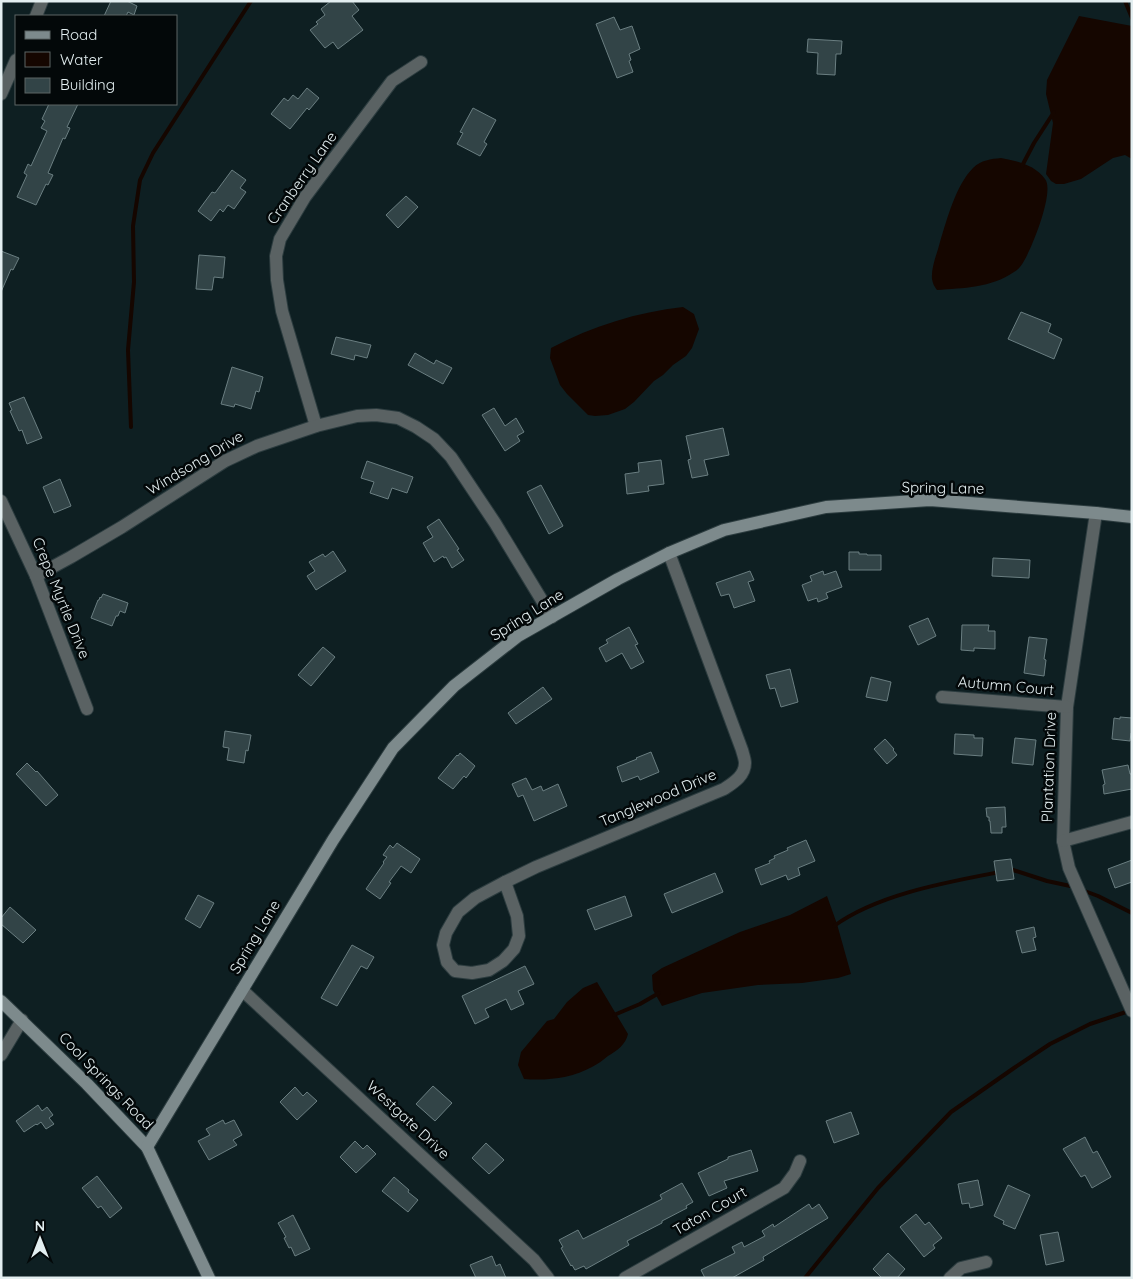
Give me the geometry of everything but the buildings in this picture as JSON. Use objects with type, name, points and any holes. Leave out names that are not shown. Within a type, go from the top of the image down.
[{"type":"street","points":[[36,15],[42,1]]},
{"type":"street","points":[[1,94],[15,62]]},
{"type":"street","name":"Cranberry Lane","points":[[316,426],[282,312],[277,280],[276,256],[280,239],[305,197],[392,81],[421,62]]},
{"type":"street","name":"Windsong Drive","points":[[36,576],[122,527],[225,461],[256,446],[316,426],[357,416],[376,415],[398,418],[416,427],[434,439],[452,457],[552,617]]},
{"type":"street","name":"Spring Lane","points":[[147,1146],[333,840],[393,748],[454,686],[518,636],[669,553],[724,530],[826,508],[930,500],[1132,517]]},
{"type":"street","name":"Crepe Myrtle Drive","points":[[1,501],[36,576],[87,709]]},
{"type":"street","name":"Plantation Drive","points":[[1096,513],[1067,707],[1063,841],[1069,868],[1132,1011]]},
{"type":"street","name":"Tanglewood Drive","points":[[505,882],[517,916],[519,936],[514,949],[503,961],[489,970],[472,973],[455,971],[447,962],[444,945],[446,933],[458,912],[475,898],[505,882],[536,867],[724,789],[735,782],[743,773],[745,763],[742,750],[669,553]]},
{"type":"street","name":"Autumn Court","points":[[942,697],[1067,707]]},
{"type":"street","points":[[1063,841],[1132,822]]},
{"type":"street","name":"Westgate Drive","points":[[242,990],[534,1260],[548,1278]]},
{"type":"street","name":"Cool Springs Road","points":[[1,1001],[147,1146],[210,1278]]},
{"type":"street","points":[[1,1055],[22,1020]]},
{"type":"street","name":"Taton Court","points":[[625,1278],[784,1188],[795,1173],[800,1161]]},
{"type":"street","points":[[950,1278],[961,1268],[986,1262]]},
{"type":"water","points":[[1079,16],[1132,26],[1132,159],[1125,155],[1113,158],[1081,179],[1064,184],[1056,184],[1046,174],[1053,123],[1046,94],[1047,80]]},
{"type":"water","points":[[1001,158],[1031,167],[1041,174],[1047,185],[1045,207],[1028,254],[1017,270],[996,281],[977,286],[937,290],[932,279],[933,265],[957,193],[967,175],[976,165],[986,160]]},
{"type":"water","points":[[683,307],[694,314],[699,329],[692,348],[686,356],[654,381],[625,409],[608,415],[588,415],[560,385],[550,358],[551,348],[583,333],[632,316]]},
{"type":"water","points":[[827,896],[851,974],[838,978],[802,983],[758,985],[702,993],[662,1006],[653,990],[652,975],[662,968],[740,932],[790,915]]},
{"type":"water","points":[[597,982],[628,1034],[623,1044],[596,1065],[576,1074],[542,1080],[524,1079],[518,1065],[521,1052],[547,1021],[554,1019],[567,1002],[583,988]]},
{"type":"waterway","points":[[131,427],[128,350],[134,282],[133,226],[140,180],[153,153],[251,1]]},
{"type":"waterway","points":[[1125,1],[1132,18]]},
{"type":"waterway","points":[[1022,166],[1054,112]]},
{"type":"waterway","points":[[1010,870],[1075,887]]},
{"type":"waterway","points":[[834,926],[871,905],[892,897],[936,885],[1000,872]]},
{"type":"waterway","points":[[1082,890],[1132,913]]},
{"type":"waterway","points":[[614,1015],[640,1004],[659,993]]},
{"type":"waterway","points":[[805,1278],[878,1188],[951,1112],[1050,1044],[1090,1024],[1129,1011]]}]
